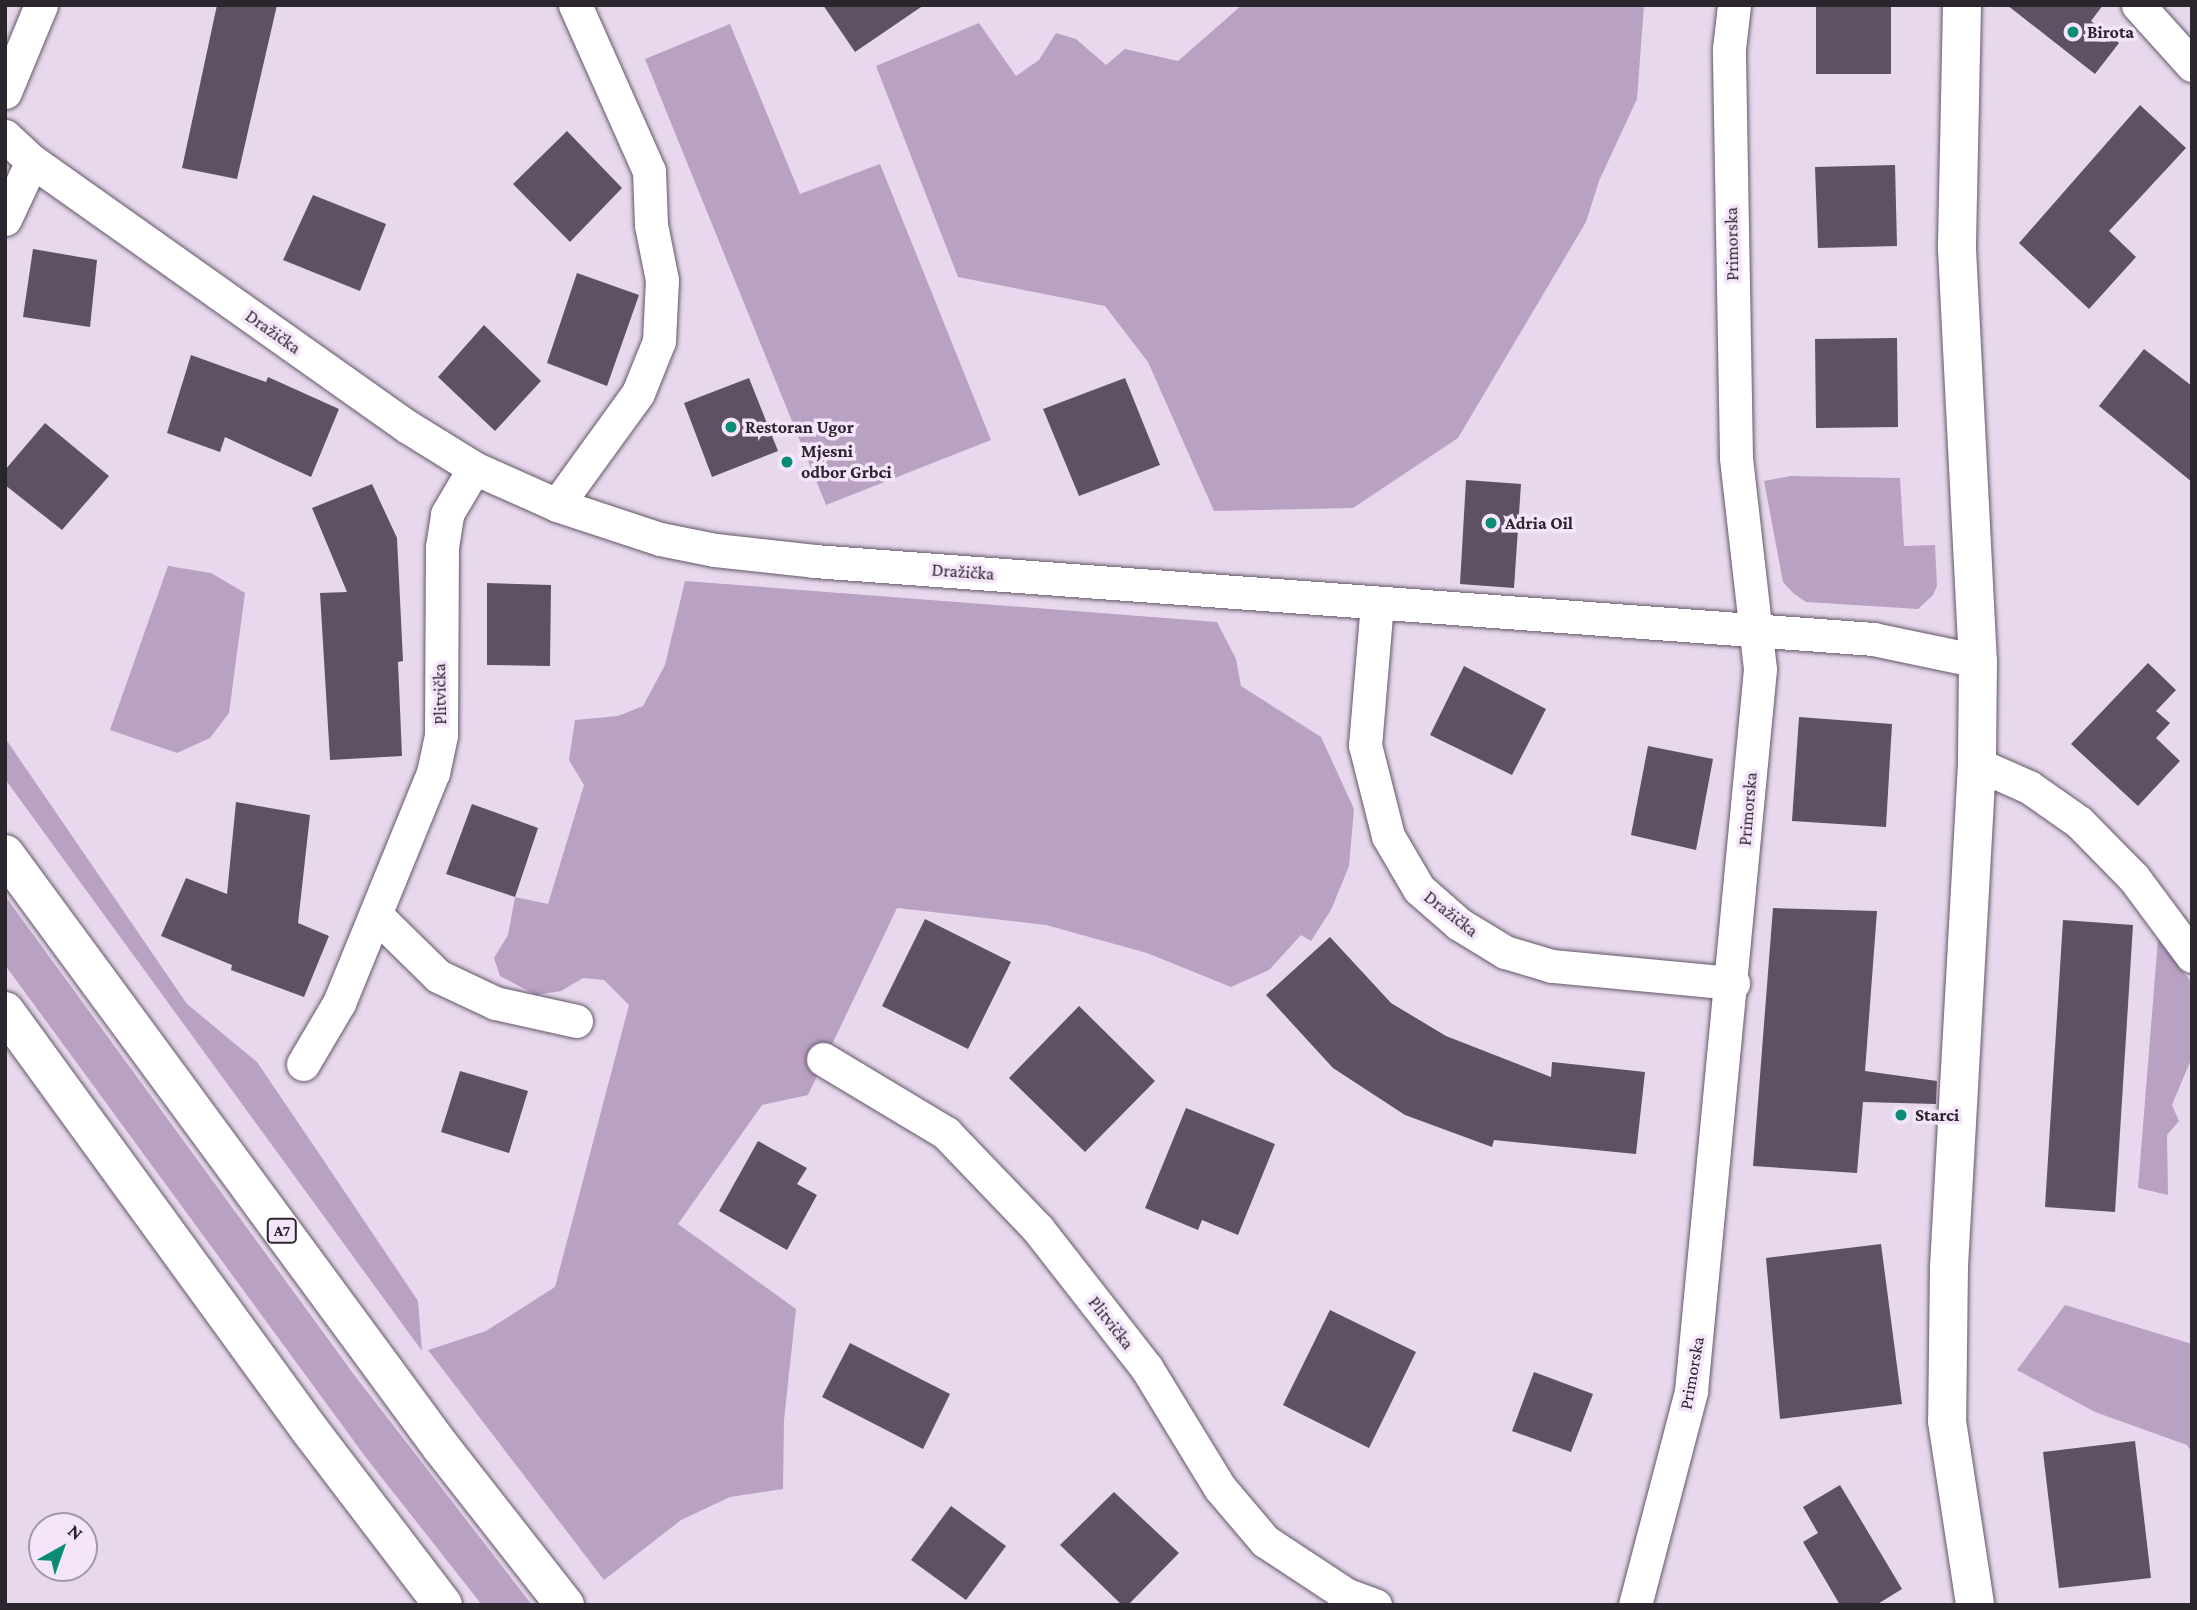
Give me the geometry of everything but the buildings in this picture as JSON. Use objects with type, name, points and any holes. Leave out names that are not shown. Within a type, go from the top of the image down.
[{"type":"main road","points":[[1962,5],[1957,249],[1978,661],[1977,764],[1949,1267],[1947,1421],[1975,1605]]},
{"type":"main road","name":"A7","points":[[5,854],[433,1435],[565,1605]]},
{"type":"main road","points":[[5,1012],[309,1429],[443,1605]]},
{"type":"street","points":[[5,92],[41,5]]},
{"type":"street","points":[[557,505],[638,393],[659,341],[662,280],[651,225],[649,171],[575,5]]},
{"type":"street","name":"Primorska","points":[[1635,1605],[1691,1391],[1760,669],[1758,630],[1741,533],[1736,457],[1729,49],[1734,5]]},
{"type":"street","points":[[2138,5],[2192,65]]},
{"type":"street","name":"Dražička","points":[[5,136],[32,161],[474,468],[557,505],[660,539],[715,550],[1377,603],[1873,639],[1978,661]]},
{"type":"street","points":[[5,219],[32,161]]},
{"type":"street","name":"Plitvička","points":[[303,1064],[339,1003],[433,773],[440,735],[442,548],[447,514],[474,468]]},
{"type":"street","name":"Dražička","points":[[1377,603],[1365,745],[1388,836],[1419,889],[1459,924],[1517,955],[1552,966],[1732,983]]},
{"type":"street","points":[[1977,764],[2029,787],[2079,822],[2134,878],[2192,956]]},
{"type":"street","points":[[376,915],[438,976],[495,1003],[576,1021]]},
{"type":"street","name":"Plitvička","points":[[823,1059],[946,1133],[1038,1229],[1146,1367],[1220,1488],[1265,1541],[1347,1595],[1375,1605]]},
{"type":"shaded area","points":[[1242,5],[1644,5],[1637,99],[1599,181],[1586,222],[1458,438],[1353,508],[1214,511],[1148,362],[1105,306],[958,277],[876,66],[979,23],[1016,76],[1039,60],[1056,33],[1076,39],[1106,65],[1125,49],[1178,61]]},
{"type":"shaded area","points":[[730,24],[800,194],[880,164],[991,440],[826,505],[645,59]]},
{"type":"shaded area","points":[[1791,476],[1900,478],[1904,546],[1935,545],[1937,586],[1933,595],[1918,609],[1806,602],[1793,593],[1783,582],[1764,481]]},
{"type":"shaded area","points":[[168,566],[211,573],[245,593],[229,713],[210,738],[177,753],[110,730]]},
{"type":"shaded area","points":[[685,581],[1217,622],[1236,659],[1241,686],[1321,737],[1354,809],[1349,866],[1331,910],[1311,941],[1301,935],[1269,970],[1231,987],[1147,953],[1046,925],[897,908],[808,1095],[762,1105],[678,1224],[796,1309],[784,1420],[783,1489],[730,1497],[681,1520],[604,1580],[428,1350],[486,1331],[555,1287],[629,1005],[604,980],[583,978],[561,991],[536,995],[500,976],[494,958],[508,935],[515,897],[548,904],[584,785],[569,760],[575,720],[618,716],[643,706],[665,665]]},
{"type":"shaded area","points":[[5,738],[187,1004],[257,1062],[418,1301],[422,1351],[5,779]]},
{"type":"shaded area","points":[[5,896],[355,1376],[532,1605],[482,1605],[367,1459],[5,965]]},
{"type":"shaded area","points":[[2158,939],[2192,983],[2192,1057],[2172,1105],[2179,1121],[2167,1135],[2168,1195],[2138,1188]]},
{"type":"shaded area","points":[[2065,1305],[2192,1344],[2192,1453],[2187,1445],[2095,1412],[2017,1370]]},
{"type":"place","name":"Birota","points":[[2073,32]]},
{"type":"place","name":"Restoran Ugor","points":[[731,427]]},
{"type":"place","name":"Mjesni odbor Grbci","points":[[787,462]]},
{"type":"place","name":"Adria Oil","points":[[1491,523]]},
{"type":"place","name":"Starci","points":[[1901,1115]]}]
